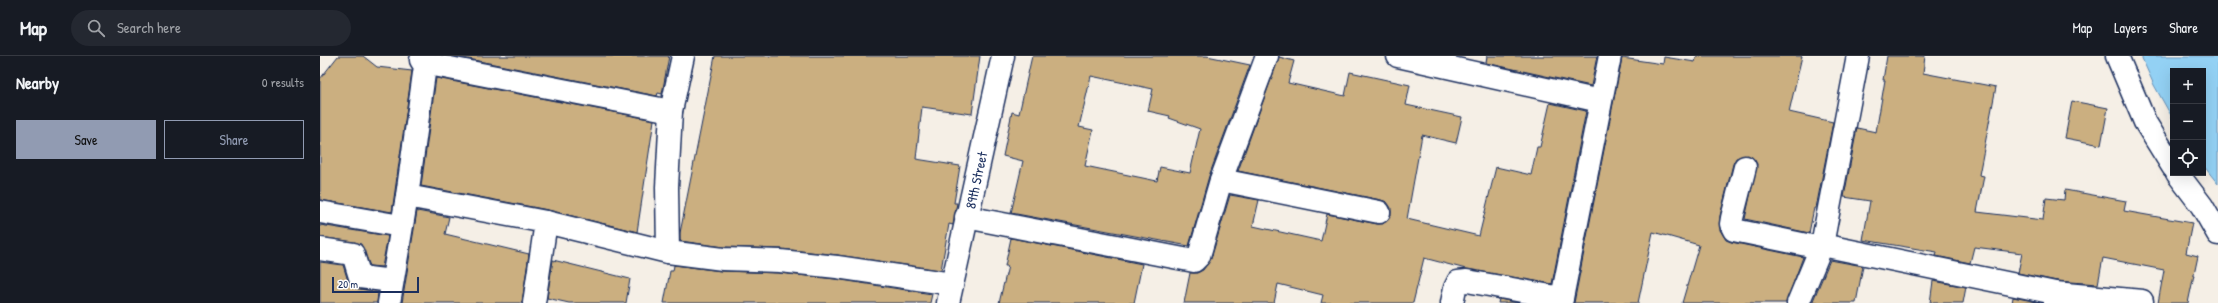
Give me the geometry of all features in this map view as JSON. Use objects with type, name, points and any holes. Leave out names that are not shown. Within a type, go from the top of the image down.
[{"type":"street","points":[[668,252],[667,187],[671,111],[683,56]]},
{"type":"street","name":"89th Street","points":[[950,293],[1003,56]]},
{"type":"street","points":[[966,216],[1194,261],[1199,256],[1221,180],[1268,56]]},
{"type":"street","points":[[1398,56],[1600,101]]},
{"type":"street","points":[[1452,303],[1455,288],[1458,282],[1467,281],[1562,300],[1610,56]]},
{"type":"street","points":[[1798,303],[1822,246],[1858,56]]},
{"type":"street","points":[[2117,56],[2145,122],[2170,163]]},
{"type":"street","points":[[421,58],[429,64],[671,111]]},
{"type":"street","points":[[389,303],[407,196],[425,66],[421,58]]},
{"type":"street","points":[[1745,167],[1732,218],[1731,224],[1734,230],[1822,246],[2055,298],[2142,301]]},
{"type":"street","points":[[2179,176],[2202,206],[2218,234]]},
{"type":"street","points":[[1221,180],[1379,212]]},
{"type":"street","points":[[407,196],[546,222],[668,252],[723,259],[780,261],[837,266],[950,293]]},
{"type":"street","points":[[320,212],[401,226]]},
{"type":"street","points":[[534,303],[546,222]]},
{"type":"street","points":[[320,249],[353,254],[360,277],[392,281]]},
{"type":"water","points":[[2141,56],[2218,56],[2218,184],[2206,169],[2206,68],[2170,68],[2170,114],[2154,85]]},
{"type":"building","points":[[338,56],[363,56],[377,67],[412,71],[392,212],[320,200],[320,79]]},
{"type":"building","points":[[453,56],[669,56],[662,94],[658,93],[657,96]]},
{"type":"building","points":[[715,56],[980,56],[972,114],[922,107],[916,159],[960,166],[954,203],[957,203],[953,225],[949,224],[941,270],[838,255],[781,249],[724,247],[680,241],[680,233]]},
{"type":"building","points":[[1032,56],[1207,56],[1250,65],[1209,176],[1189,246],[1011,213],[1023,161],[1003,156],[1012,112],[1019,114]],"holes":[[[1091,76],[1153,89],[1148,111],[1170,116],[1169,118],[1200,129],[1190,173],[1160,167],[1157,181],[1085,166],[1093,130],[1079,127]]]},
{"type":"building","points":[[1487,56],[1597,56],[1591,86],[1486,63]]},
{"type":"building","points":[[1697,56],[1802,56],[1789,112],[1833,122],[1816,208],[1814,208],[1809,233],[1745,219],[1757,164],[1753,158],[1748,155],[1736,158],[1733,164],[1720,216],[1720,230],[1726,240],[1731,242],[1803,257],[1786,303],[1682,303],[1699,245],[1653,232],[1638,303],[1574,303],[1622,58],[1663,64],[1664,57],[1695,62]]},
{"type":"building","points":[[1887,56],[1925,56],[1923,73],[1996,87],[1979,175],[1984,176],[1977,212],[2043,220],[2046,198],[2064,200],[2065,190],[2126,201],[2124,211],[2192,223],[2186,253],[2198,256],[2188,303],[2158,303],[2164,270],[2103,258],[2098,284],[2057,281],[2018,273],[2022,253],[1974,247],[1970,263],[1936,256],[1937,252],[1863,240],[1870,201],[1844,197],[1857,128],[1876,132],[1885,80],[1883,80]]},
{"type":"building","points":[[1279,57],[1294,61],[1288,83],[1345,96],[1350,72],[1410,85],[1406,105],[1462,117],[1456,143],[1422,135],[1407,219],[1479,236],[1496,167],[1531,175],[1537,147],[1540,147],[1550,103],[1586,111],[1552,284],[1466,269],[1424,258],[1413,303],[1321,303],[1323,295],[1278,284],[1274,303],[1184,303],[1190,273],[1197,273],[1203,270],[1211,259],[1230,195],[1259,200],[1253,226],[1321,241],[1327,214],[1377,224],[1383,224],[1391,215],[1391,208],[1387,202],[1381,200],[1238,171]]},
{"type":"building","points":[[436,78],[654,120],[637,232],[548,210],[421,186]]},
{"type":"building","points":[[2072,101],[2108,108],[2101,145],[2065,138]]},
{"type":"building","points":[[417,211],[449,217],[445,234],[529,254],[522,303],[402,303]]},
{"type":"building","points":[[320,225],[388,236],[382,267],[370,266],[361,244],[320,237]]},
{"type":"building","points":[[1011,238],[1142,264],[1134,303],[999,303],[1008,266],[1005,266]]},
{"type":"building","points":[[553,260],[630,279],[626,303],[569,303],[547,298]]},
{"type":"building","points":[[1830,260],[1863,266],[1856,303],[1812,303]]},
{"type":"building","points":[[320,262],[343,265],[348,281],[352,287],[378,292],[377,303],[320,303]]},
{"type":"building","points":[[674,265],[721,271],[779,273],[835,279],[932,294],[930,303],[664,303],[670,271],[673,271]]},
{"type":"building","points":[[1933,281],[1966,287],[1963,303],[1930,303]]},
{"type":"building","points":[[2013,297],[2042,303],[2012,303]]},
{"type":"building","points":[[1499,299],[1519,303],[1498,303]]}]
